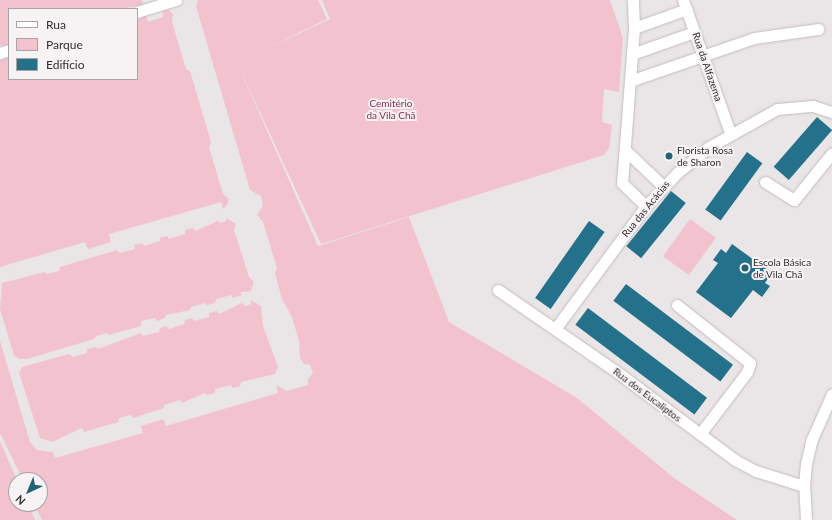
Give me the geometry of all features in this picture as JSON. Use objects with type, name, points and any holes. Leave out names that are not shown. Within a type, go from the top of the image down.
[{"type":"street","points":[[138,12],[176,0]]},
{"type":"street","points":[[634,0],[634,28],[622,183],[646,206]]},
{"type":"street","points":[[634,28],[685,5]]},
{"type":"street","name":"Rua da Alfazema","points":[[685,5],[730,133]]},
{"type":"street","points":[[630,81],[754,38],[818,29]]},
{"type":"street","points":[[632,54],[694,32]]},
{"type":"street","name":"Rua das Acácias","points":[[555,329],[646,206],[664,186],[708,147],[730,133],[777,109],[813,106],[832,112]]},
{"type":"street","points":[[625,150],[664,186]]},
{"type":"street","points":[[765,182],[794,200],[832,153]]},
{"type":"street","name":"Rua dos Eucaliptos","points":[[498,290],[555,329],[745,466],[804,486]]},
{"type":"street","points":[[677,305],[750,363],[747,372],[700,434]]},
{"type":"street","points":[[806,520],[804,486],[812,439],[832,394]]},
{"type":"green space","points":[[0,0],[142,0],[143,5],[125,8],[8,8],[8,45],[0,45]]},
{"type":"green space","name":"Cemitério da Vila Chã","points":[[198,0],[318,0],[327,19],[264,50],[330,19],[322,0],[610,0],[623,38],[619,92],[604,89],[602,122],[612,125],[609,148],[604,155],[321,244],[238,65],[318,246],[409,217],[449,322],[577,398],[674,478],[737,520],[42,520],[38,512],[48,512],[48,472],[19,472],[0,433],[0,341],[30,442],[37,450],[53,452],[55,458],[143,433],[141,426],[163,419],[166,426],[278,393],[276,385],[287,391],[308,385],[308,379],[313,373],[310,365],[304,364],[300,358],[299,341],[292,317],[282,299],[275,273],[277,268],[263,222],[257,215],[263,206],[261,196],[250,190],[196,6]]},
{"type":"green space","points":[[162,10],[169,10],[173,14],[172,22],[186,69],[190,71],[211,142],[209,147],[223,194],[229,199],[227,205],[223,209],[221,202],[109,234],[111,242],[88,249],[85,242],[0,267],[0,58],[8,55],[8,80],[138,80],[138,19],[146,15],[148,22],[163,17]]},
{"type":"green space","points":[[226,218],[236,224],[234,230],[249,277],[254,282],[251,291],[241,292],[241,295],[233,298],[231,295],[216,299],[215,303],[207,305],[205,303],[191,307],[190,310],[166,315],[165,318],[157,321],[155,318],[141,321],[141,326],[109,335],[107,333],[96,336],[94,339],[27,359],[20,359],[14,356],[0,309],[2,283],[45,272],[47,274],[59,271],[60,267],[117,250],[120,253],[135,249],[134,245],[142,243],[144,246],[160,241],[160,238],[167,236],[169,239],[185,234],[185,230],[193,228],[195,231],[218,221],[220,223],[226,221]]},
{"type":"green space","points":[[690,219],[716,238],[689,275],[663,256]]},
{"type":"green space","points":[[251,300],[261,306],[263,326],[278,367],[275,374],[241,382],[240,386],[232,388],[231,385],[215,389],[215,393],[207,395],[205,393],[182,403],[180,400],[164,405],[164,408],[133,418],[131,415],[119,418],[118,422],[84,432],[82,428],[52,442],[40,438],[19,373],[22,367],[69,354],[73,357],[87,353],[87,349],[96,347],[98,349],[141,333],[143,336],[159,332],[160,328],[166,326],[169,329],[184,324],[185,320],[192,318],[194,321],[209,317],[209,313],[217,311],[219,314],[242,303],[245,306],[251,304]]},
{"type":"green space","points":[[0,441],[14,472],[8,472],[8,512],[32,512],[35,520],[0,520]]},
{"type":"building","points":[[817,117],[832,130],[789,180],[774,167]]},
{"type":"building","points":[[747,152],[762,163],[721,221],[705,209]]},
{"type":"building","points":[[671,191],[686,203],[641,258],[626,246]]},
{"type":"building","points":[[589,221],[605,232],[551,309],[535,298]]},
{"type":"building","points":[[732,244],[772,273],[765,283],[770,286],[762,297],[753,290],[731,318],[696,292],[718,263],[713,260],[721,249],[726,253]]},
{"type":"building","points":[[626,284],[733,365],[720,381],[613,301]]},
{"type":"building","points":[[588,308],[707,398],[694,414],[575,325]]},
{"type":"place","name":"Florista Rosa de Sharon","points":[[669,156]]},
{"type":"place","name":"Escola Básica de Vila Chã","points":[[745,268]]}]
